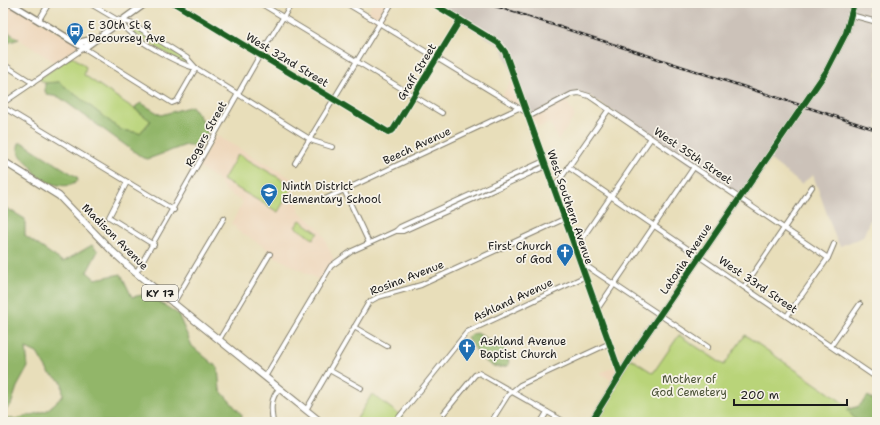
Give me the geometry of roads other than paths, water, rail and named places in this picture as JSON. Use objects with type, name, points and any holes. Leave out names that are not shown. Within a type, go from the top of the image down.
[{"type":"main road","name":"Madison Avenue","points":[[3,161],[59,196],[136,274],[321,422]]},
{"type":"street","points":[[10,3],[175,103],[196,68]]},
{"type":"street","points":[[38,20],[49,3]]},
{"type":"street","points":[[90,3],[121,21],[133,24],[187,58],[196,68],[313,141],[332,147]]},
{"type":"street","points":[[3,103],[84,48],[146,3]]},
{"type":"street","name":"West 32nd Street","points":[[174,3],[390,132]]},
{"type":"street","points":[[260,3],[442,113]]},
{"type":"street","name":"Rogers Street","points":[[136,274],[174,210],[260,55],[292,3]]},
{"type":"street","points":[[346,3],[519,108],[527,115]]},
{"type":"street","points":[[296,163],[333,99],[392,3]]},
{"type":"street","points":[[432,3],[460,20]]},
{"type":"street","name":"Latonia Avenue","points":[[591,422],[620,373],[800,110],[836,53],[851,15],[854,3]]},
{"type":"street","points":[[851,15],[877,22]]},
{"type":"street","name":"West Southern Avenue","points":[[460,20],[502,47],[554,188],[596,311],[620,373]]},
{"type":"street","name":"Graff Street","points":[[390,132],[414,96],[460,20]]},
{"type":"street","points":[[121,21],[128,31],[148,44],[182,65],[196,68]]},
{"type":"street","points":[[77,43],[98,38]]},
{"type":"street","points":[[3,64],[33,83]]},
{"type":"street","name":"West 35th Street","points":[[527,115],[572,94],[579,93],[589,96],[828,258]]},
{"type":"street","points":[[3,107],[174,210]]},
{"type":"street","name":"Beech Avenue","points":[[323,200],[519,108]]},
{"type":"street","points":[[554,188],[608,109]]},
{"type":"street","points":[[575,249],[652,138]]},
{"type":"street","points":[[265,378],[328,270],[345,255],[396,231],[400,227],[544,161]]},
{"type":"street","points":[[396,231],[403,231],[546,166]]},
{"type":"street","name":"West 33rd Street","points":[[568,167],[877,378]]},
{"type":"street","points":[[596,311],[694,168]]},
{"type":"street","points":[[127,182],[109,217],[154,245]]},
{"type":"street","points":[[744,287],[812,187]]},
{"type":"street","points":[[344,190],[369,243]]},
{"type":"street","points":[[173,304],[224,218]]},
{"type":"street","name":"Rosina Avenue","points":[[306,410],[367,304],[372,300],[421,285],[564,219]]},
{"type":"street","points":[[788,316],[828,258],[834,244]]},
{"type":"street","points":[[219,340],[270,254]]},
{"type":"street","points":[[579,261],[708,347]]},
{"type":"street","name":"Ashland Avenue","points":[[395,422],[467,332],[584,277]]},
{"type":"street","points":[[831,346],[860,304]]},
{"type":"street","points":[[354,327],[386,346]]},
{"type":"street","points":[[491,422],[511,391],[540,375],[608,344]]},
{"type":"street","points":[[329,370],[361,388]]},
{"type":"street","points":[[444,413],[474,375],[479,373],[565,422]]},
{"type":"street","points":[[273,422],[271,404],[279,388]]},
{"type":"street","points":[[541,422],[547,412]]},
{"type":"railway","points":[[486,3],[877,130]]},
{"type":"place","name":"E 30th St & Decoursey Ave","points":[[75,46]]},
{"type":"place","name":"Ninth District Elementary School","points":[[269,207]]},
{"type":"place","name":"First Church of God","points":[[565,267]]},
{"type":"place","name":"Ashland Avenue Baptist Church","points":[[467,362]]},
{"type":"park label","name":"Mother of God Cemetery","points":[[689,385]]}]
